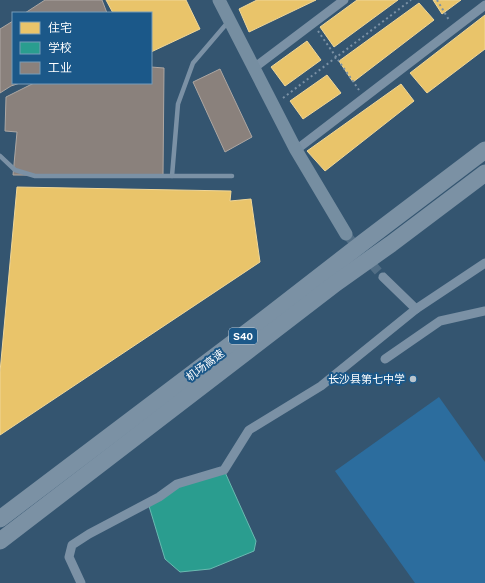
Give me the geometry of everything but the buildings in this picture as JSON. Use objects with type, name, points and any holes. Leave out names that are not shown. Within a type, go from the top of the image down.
[{"type":"highway","name":"机场高速","points":[[0,519],[267,318],[485,150]]},
{"type":"highway","name":"机场高速","points":[[0,541],[336,283],[391,244],[485,173]]},
{"type":"street","points":[[219,0],[296,150],[346,234]]},
{"type":"street","points":[[254,68],[344,0]]},
{"type":"street","points":[[296,150],[485,5]]},
{"type":"street","points":[[81,583],[69,557],[72,545],[89,534],[159,497],[177,484],[224,470],[250,430],[321,386],[416,309],[485,263]]},
{"type":"street","points":[[383,277],[416,309]]},
{"type":"street","points":[[385,359],[440,321],[485,311]]},
{"type":"lane","points":[[172,176],[178,104],[193,63],[230,20]]},
{"type":"lane","points":[[0,156],[15,170],[35,176],[232,176]]},
{"type":"path","points":[[273,106],[411,0]]},
{"type":"path","points":[[437,0],[454,29]]},
{"type":"path","points":[[312,24],[364,98]]},
{"type":"shaded area","points":[[439,397],[485,462],[485,583],[415,583],[335,471]]},
{"type":"tunnel","points":[[346,234],[383,277]]},
{"type":"place","name":"长沙县第七中学","points":[[413,379]]}]
